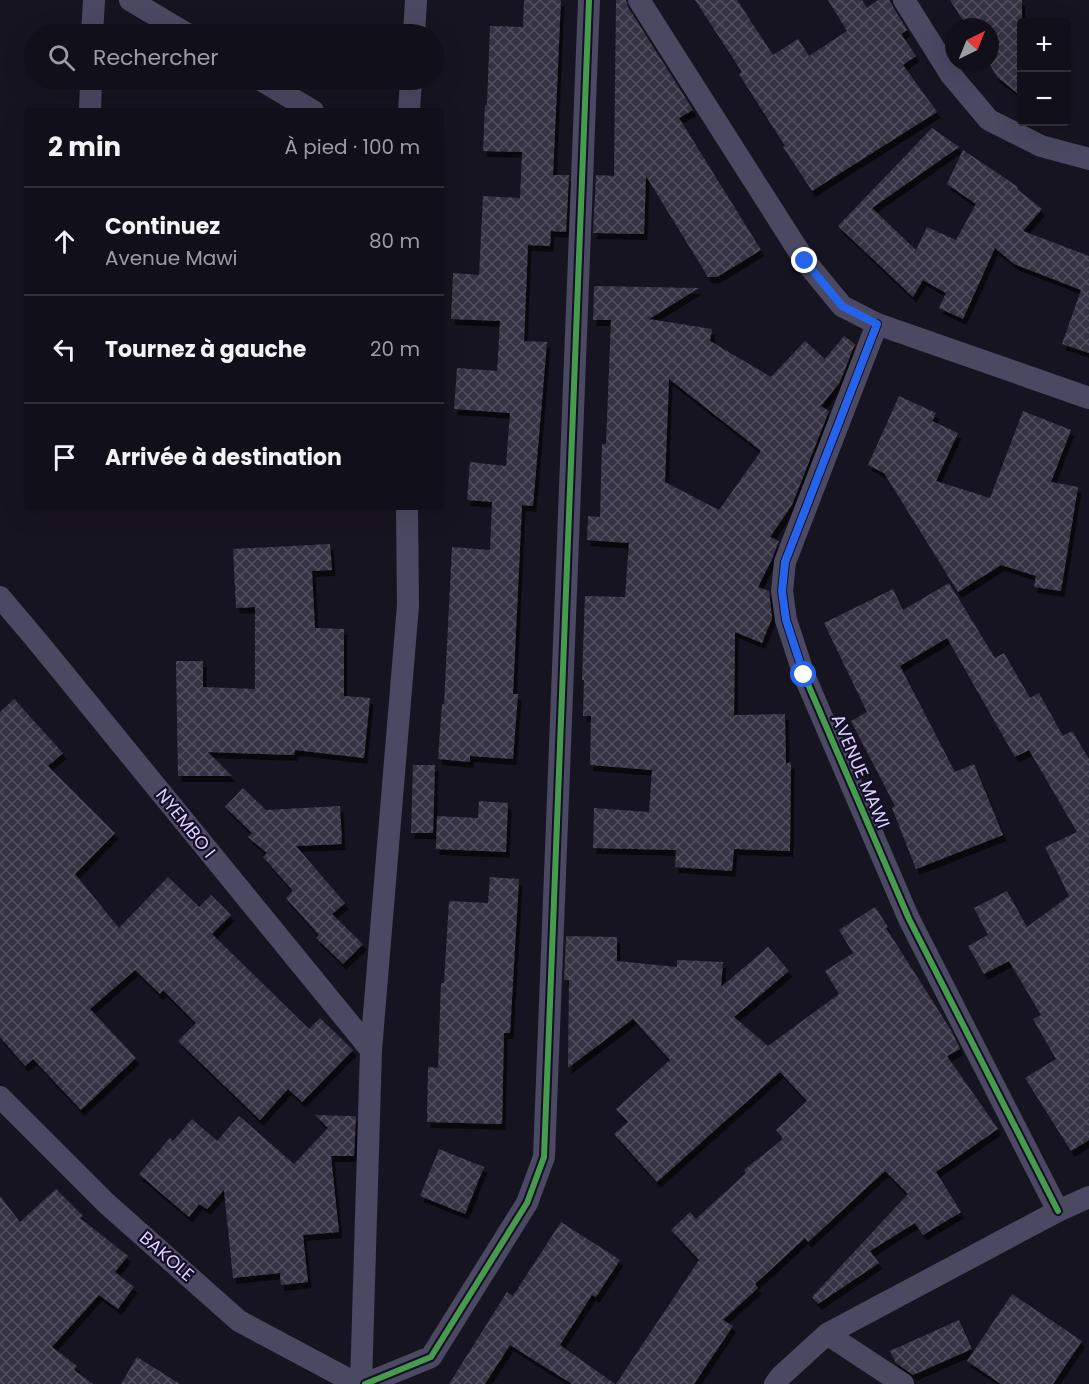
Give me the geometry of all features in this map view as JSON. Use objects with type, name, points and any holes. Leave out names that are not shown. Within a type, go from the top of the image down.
[{"type":"street","points":[[93,24],[94,0]]},
{"type":"street","points":[[130,0],[170,24]]},
{"type":"street","points":[[415,24],[416,0]]},
{"type":"street","points":[[407,510],[408,605],[371,1050],[361,1384],[431,1357],[526,1203],[544,1157],[589,0]]},
{"type":"street","points":[[639,0],[805,261],[842,306],[877,324],[1089,398]]},
{"type":"street","points":[[904,0],[951,75],[989,120],[1041,146],[1089,159]]},
{"type":"street","points":[[90,108],[91,90]]},
{"type":"street","points":[[278,90],[309,108]]},
{"type":"street","points":[[409,108],[410,90]]},
{"type":"street","name":"AVENUE MAWI","points":[[877,324],[785,562],[782,591],[786,620],[804,675],[909,919],[1058,1211]]},
{"type":"street","name":"NYEMBO I","points":[[0,597],[371,1050]]},
{"type":"street","name":"BAKOLE","points":[[0,1097],[106,1203],[240,1321],[361,1384]]},
{"type":"street","points":[[775,1384],[827,1334],[1058,1211],[1089,1197]]},
{"type":"street","points":[[827,1334],[903,1384]]},
{"type":"building","points":[[524,0],[561,0],[553,175],[569,175],[566,232],[551,231],[550,246],[528,245],[524,341],[547,342],[533,506],[522,505],[513,694],[518,694],[513,759],[470,756],[470,762],[438,759],[442,704],[444,704],[452,547],[490,550],[492,502],[467,500],[470,462],[506,466],[510,413],[454,409],[457,368],[497,371],[500,321],[451,319],[453,273],[479,275],[483,196],[520,198],[522,152],[483,151],[490,26],[523,27]]},
{"type":"building","points":[[616,0],[626,0],[628,7],[693,110],[679,118],[761,250],[717,277],[708,277],[646,176],[644,234],[593,233],[596,175],[614,176]]},
{"type":"building","points":[[695,0],[737,0],[773,55],[798,39],[809,56],[847,31],[828,0],[862,0],[867,8],[878,0],[889,0],[907,30],[901,34],[916,56],[903,65],[937,112],[812,191],[739,74],[742,72]]},
{"type":"building","points":[[950,0],[1022,0],[1022,18],[1017,18],[1017,93],[994,72],[999,72],[999,18],[961,18]]},
{"type":"building","points":[[932,128],[959,147],[872,208],[916,250],[927,227],[956,240],[976,204],[947,184],[963,150],[1018,187],[1017,189],[1042,209],[1023,231],[1089,256],[1089,353],[1062,344],[1081,290],[1014,264],[995,248],[963,319],[939,308],[946,293],[923,280],[913,297],[838,226]]},
{"type":"building","points":[[594,286],[699,288],[649,319],[712,329],[710,341],[771,377],[805,341],[825,359],[844,336],[855,344],[840,382],[821,406],[829,411],[792,505],[770,537],[779,541],[758,587],[769,591],[772,618],[762,643],[735,632],[734,715],[785,714],[786,764],[791,762],[790,851],[734,849],[732,871],[675,867],[676,850],[593,848],[594,808],[649,812],[652,770],[590,765],[591,716],[583,716],[585,596],[625,597],[629,543],[587,540],[588,516],[600,517],[602,444],[606,444],[611,320],[593,320]],"holes":[[[669,379],[761,451],[719,510],[665,482]]]},
{"type":"building","points":[[899,396],[936,413],[932,421],[958,433],[936,481],[990,498],[1023,411],[1071,430],[1051,482],[1078,487],[1061,591],[1034,587],[1036,576],[1001,565],[958,592],[884,473],[868,465]]},
{"type":"building","points":[[330,544],[332,570],[312,571],[315,628],[344,629],[344,696],[370,698],[364,758],[295,750],[294,755],[208,752],[232,776],[178,776],[176,661],[203,661],[203,687],[255,689],[255,607],[236,608],[233,549]]},
{"type":"building","points":[[949,583],[995,658],[1004,653],[1030,698],[1039,693],[1063,736],[1072,731],[1089,759],[1089,1140],[1071,1151],[1025,1078],[1056,1059],[1033,1019],[1041,1015],[1009,961],[984,974],[968,946],[988,935],[974,908],[1007,891],[1027,927],[1069,896],[1045,847],[1077,832],[1029,750],[1015,757],[947,638],[900,666],[955,772],[974,764],[1003,835],[916,869],[892,808],[895,806],[851,721],[867,712],[824,623],[893,589],[903,610]]},
{"type":"building","points":[[14,699],[63,753],[48,766],[115,833],[75,874],[119,928],[168,877],[199,907],[211,895],[231,915],[212,934],[309,1029],[320,1018],[353,1050],[302,1102],[288,1089],[260,1120],[178,1041],[196,1023],[163,990],[160,994],[135,970],[90,1009],[136,1058],[81,1110],[33,1059],[25,1066],[0,1037],[0,712]]},
{"type":"building","points":[[413,765],[435,765],[433,833],[411,833]]},
{"type":"building","points":[[243,788],[266,810],[340,806],[342,844],[296,846],[345,903],[332,914],[363,944],[343,964],[316,938],[319,935],[286,898],[293,891],[263,857],[267,853],[248,837],[252,833],[225,807]]},
{"type":"building","points":[[479,801],[508,803],[506,852],[436,849],[437,816],[478,818]]},
{"type":"building","points":[[490,877],[519,879],[510,1033],[504,1033],[502,1124],[427,1122],[428,1067],[438,1068],[441,983],[444,983],[449,901],[488,903]]},
{"type":"building","points":[[875,907],[951,1030],[960,1049],[947,1056],[998,1129],[936,1172],[961,1212],[923,1235],[915,1223],[870,1251],[879,1263],[818,1304],[812,1297],[908,1194],[885,1171],[808,1242],[805,1238],[755,1284],[758,1288],[723,1320],[733,1326],[694,1384],[616,1384],[699,1260],[671,1230],[690,1212],[696,1219],[746,1173],[744,1170],[783,1139],[776,1130],[807,1101],[780,1072],[657,1182],[614,1134],[628,1122],[616,1109],[670,1060],[633,1019],[568,1068],[569,980],[564,980],[566,936],[617,937],[617,961],[677,967],[677,960],[723,962],[721,987],[768,947],[789,971],[734,1017],[768,1046],[839,994],[825,971],[853,953],[839,930]]},
{"type":"building","points":[[315,1115],[356,1116],[354,1156],[331,1156],[339,1232],[303,1235],[308,1282],[281,1285],[280,1273],[233,1278],[224,1190],[207,1209],[199,1204],[189,1217],[139,1174],[170,1138],[173,1141],[192,1119],[217,1141],[239,1116],[294,1164],[328,1128]]},
{"type":"building","points":[[439,1149],[484,1167],[465,1214],[420,1196]]},
{"type":"building","points":[[56,1189],[83,1216],[80,1218],[128,1256],[115,1272],[134,1287],[118,1309],[99,1295],[52,1347],[77,1366],[74,1370],[93,1384],[0,1384],[0,1196],[20,1222]]},
{"type":"building","points":[[561,1222],[620,1260],[596,1297],[592,1295],[560,1345],[615,1384],[572,1384],[510,1345],[485,1384],[449,1384],[507,1292],[513,1296]]},
{"type":"building","points":[[1012,1294],[1082,1341],[1053,1384],[1001,1384],[967,1361]]},
{"type":"building","points":[[959,1320],[972,1349],[913,1375],[896,1363],[890,1351]]},
{"type":"building","points":[[137,1357],[180,1384],[121,1384]]},
{"type":"cycle path","points":[[365,1384],[431,1357],[527,1203],[544,1157],[589,0]]},
{"type":"cycle path","points":[[877,324],[785,562],[782,591],[786,620],[804,675],[909,919],[1058,1211]]},
{"type":"route","points":[[804,675],[786,620],[782,591],[785,562],[877,324],[842,306],[805,261]]}]
